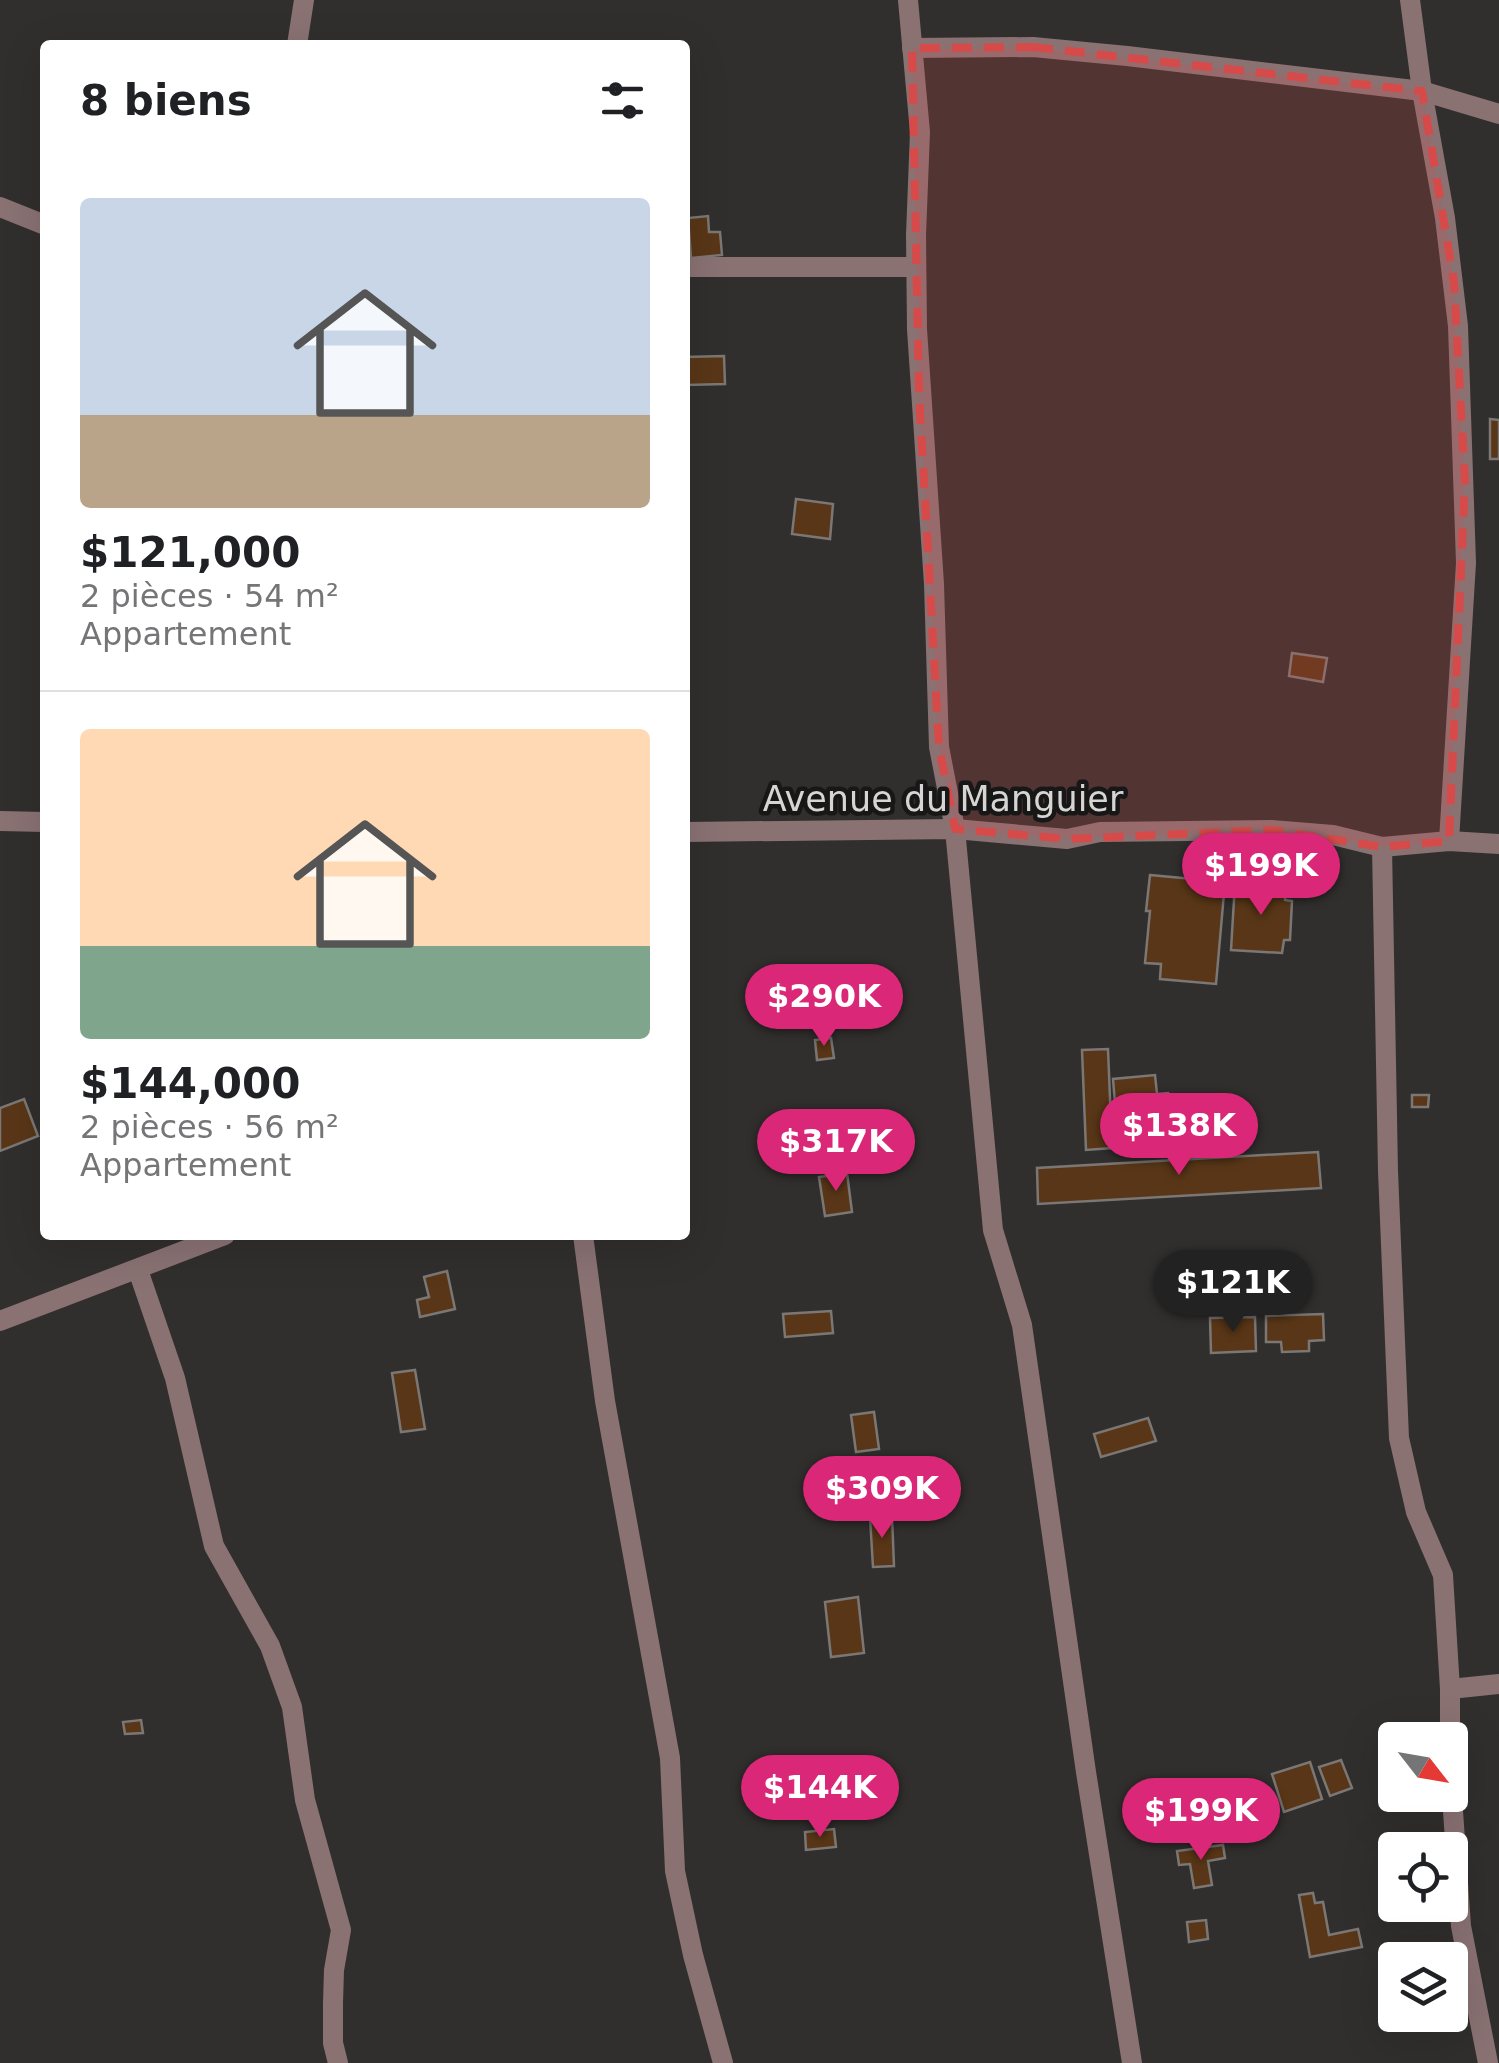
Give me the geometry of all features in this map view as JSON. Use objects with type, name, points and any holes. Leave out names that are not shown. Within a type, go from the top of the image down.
[{"type":"street","points":[[298,40],[304,0]]},
{"type":"street","points":[[908,0],[920,132],[916,267],[919,393],[931,536],[939,747],[955,830],[993,1230],[1022,1325],[1132,2063]]},
{"type":"street","points":[[1410,0],[1454,282],[1465,481],[1466,563],[1449,841]]},
{"type":"street","points":[[912,48],[1033,47],[1422,90],[1499,114]]},
{"type":"street","points":[[0,206],[40,223]]},
{"type":"street","points":[[690,267],[916,267]]},
{"type":"street","points":[[0,821],[40,822]]},
{"type":"street","name":"Avenue du Manguier","points":[[690,832],[955,830],[1067,839],[1100,832],[1272,830],[1333,835],[1382,846],[1449,841],[1499,844]]},
{"type":"street","points":[[1382,846],[1388,1170],[1399,1438],[1416,1512],[1444,1575],[1450,1722]]},
{"type":"street","points":[[0,1320],[213,1240]]},
{"type":"street","points":[[583,1240],[606,1401],[670,1758],[676,1871],[693,1955],[722,2063]]},
{"type":"street","points":[[138,1270],[175,1378],[214,1546],[270,1646],[292,1708],[304,1800],[341,1930],[333,2004],[333,2043],[338,2063]]},
{"type":"street","points":[[1450,1690],[1499,1684]]},
{"type":"street","points":[[1453,1812],[1460,1926],[1488,2063]]},
{"type":"highlighted area","points":[[1033,47],[1422,91],[1454,282],[1465,481],[1449,841],[1382,847],[1271,830],[1067,839],[955,829],[939,747],[919,393],[912,48]]},
{"type":"building","points":[[708,216],[709,232],[720,232],[722,255],[691,258],[690,218]]},
{"type":"building","points":[[724,356],[725,384],[690,385],[690,357]]},
{"type":"building","points":[[1490,419],[1499,420],[1499,459],[1490,459]]},
{"type":"building","points":[[796,499],[833,504],[830,539],[792,534]]},
{"type":"building","points":[[1292,653],[1327,658],[1323,682],[1289,676]]},
{"type":"building","points":[[1150,875],[1225,882],[1216,984],[1160,979],[1161,964],[1145,963]]},
{"type":"building","points":[[1235,883],[1286,885],[1285,900],[1292,901],[1290,940],[1284,940],[1282,953],[1231,950]]},
{"type":"building","points":[[831,1038],[834,1058],[817,1060],[815,1040]]},
{"type":"building","points":[[1108,1049],[1112,1148],[1086,1150],[1082,1050]]},
{"type":"building","points":[[1155,1075],[1157,1094],[1168,1093],[1169,1122],[1159,1123],[1161,1148],[1119,1152],[1113,1079]]},
{"type":"building","points":[[1412,1095],[1429,1095],[1428,1107],[1412,1107]]},
{"type":"building","points":[[24,1099],[38,1136],[0,1151],[0,1108]]},
{"type":"building","points":[[1318,1152],[1321,1188],[1038,1204],[1037,1168]]},
{"type":"building","points":[[847,1173],[852,1212],[825,1216],[819,1177]]},
{"type":"building","points":[[447,1271],[455,1309],[420,1317],[417,1300],[429,1297],[424,1277]]},
{"type":"building","points":[[831,1311],[833,1333],[785,1337],[783,1314]]},
{"type":"building","points":[[1323,1314],[1324,1340],[1309,1341],[1309,1351],[1282,1352],[1281,1342],[1266,1342],[1266,1316]]},
{"type":"building","points":[[1255,1317],[1256,1351],[1211,1353],[1210,1318]]},
{"type":"building","points":[[415,1370],[425,1429],[401,1432],[392,1373]]},
{"type":"building","points":[[874,1412],[879,1449],[856,1452],[851,1415]]},
{"type":"building","points":[[1148,1418],[1156,1441],[1101,1457],[1094,1434]]},
{"type":"building","points":[[892,1516],[894,1566],[873,1567],[870,1517]]},
{"type":"building","points":[[858,1597],[864,1653],[831,1657],[825,1602]]},
{"type":"building","points":[[141,1720],[143,1733],[125,1734],[123,1722]]},
{"type":"building","points":[[1341,1760],[1352,1788],[1330,1796],[1319,1767]]},
{"type":"building","points":[[1310,1762],[1322,1799],[1284,1812],[1272,1774]]},
{"type":"building","points":[[834,1829],[836,1847],[806,1850],[805,1832]]},
{"type":"building","points":[[1223,1845],[1225,1858],[1208,1861],[1212,1885],[1194,1888],[1190,1864],[1179,1865],[1177,1851]]},
{"type":"building","points":[[1313,1893],[1315,1903],[1323,1902],[1329,1935],[1358,1929],[1362,1947],[1310,1957],[1299,1895]]},
{"type":"building","points":[[1206,1920],[1208,1939],[1189,1942],[1187,1922]]}]
